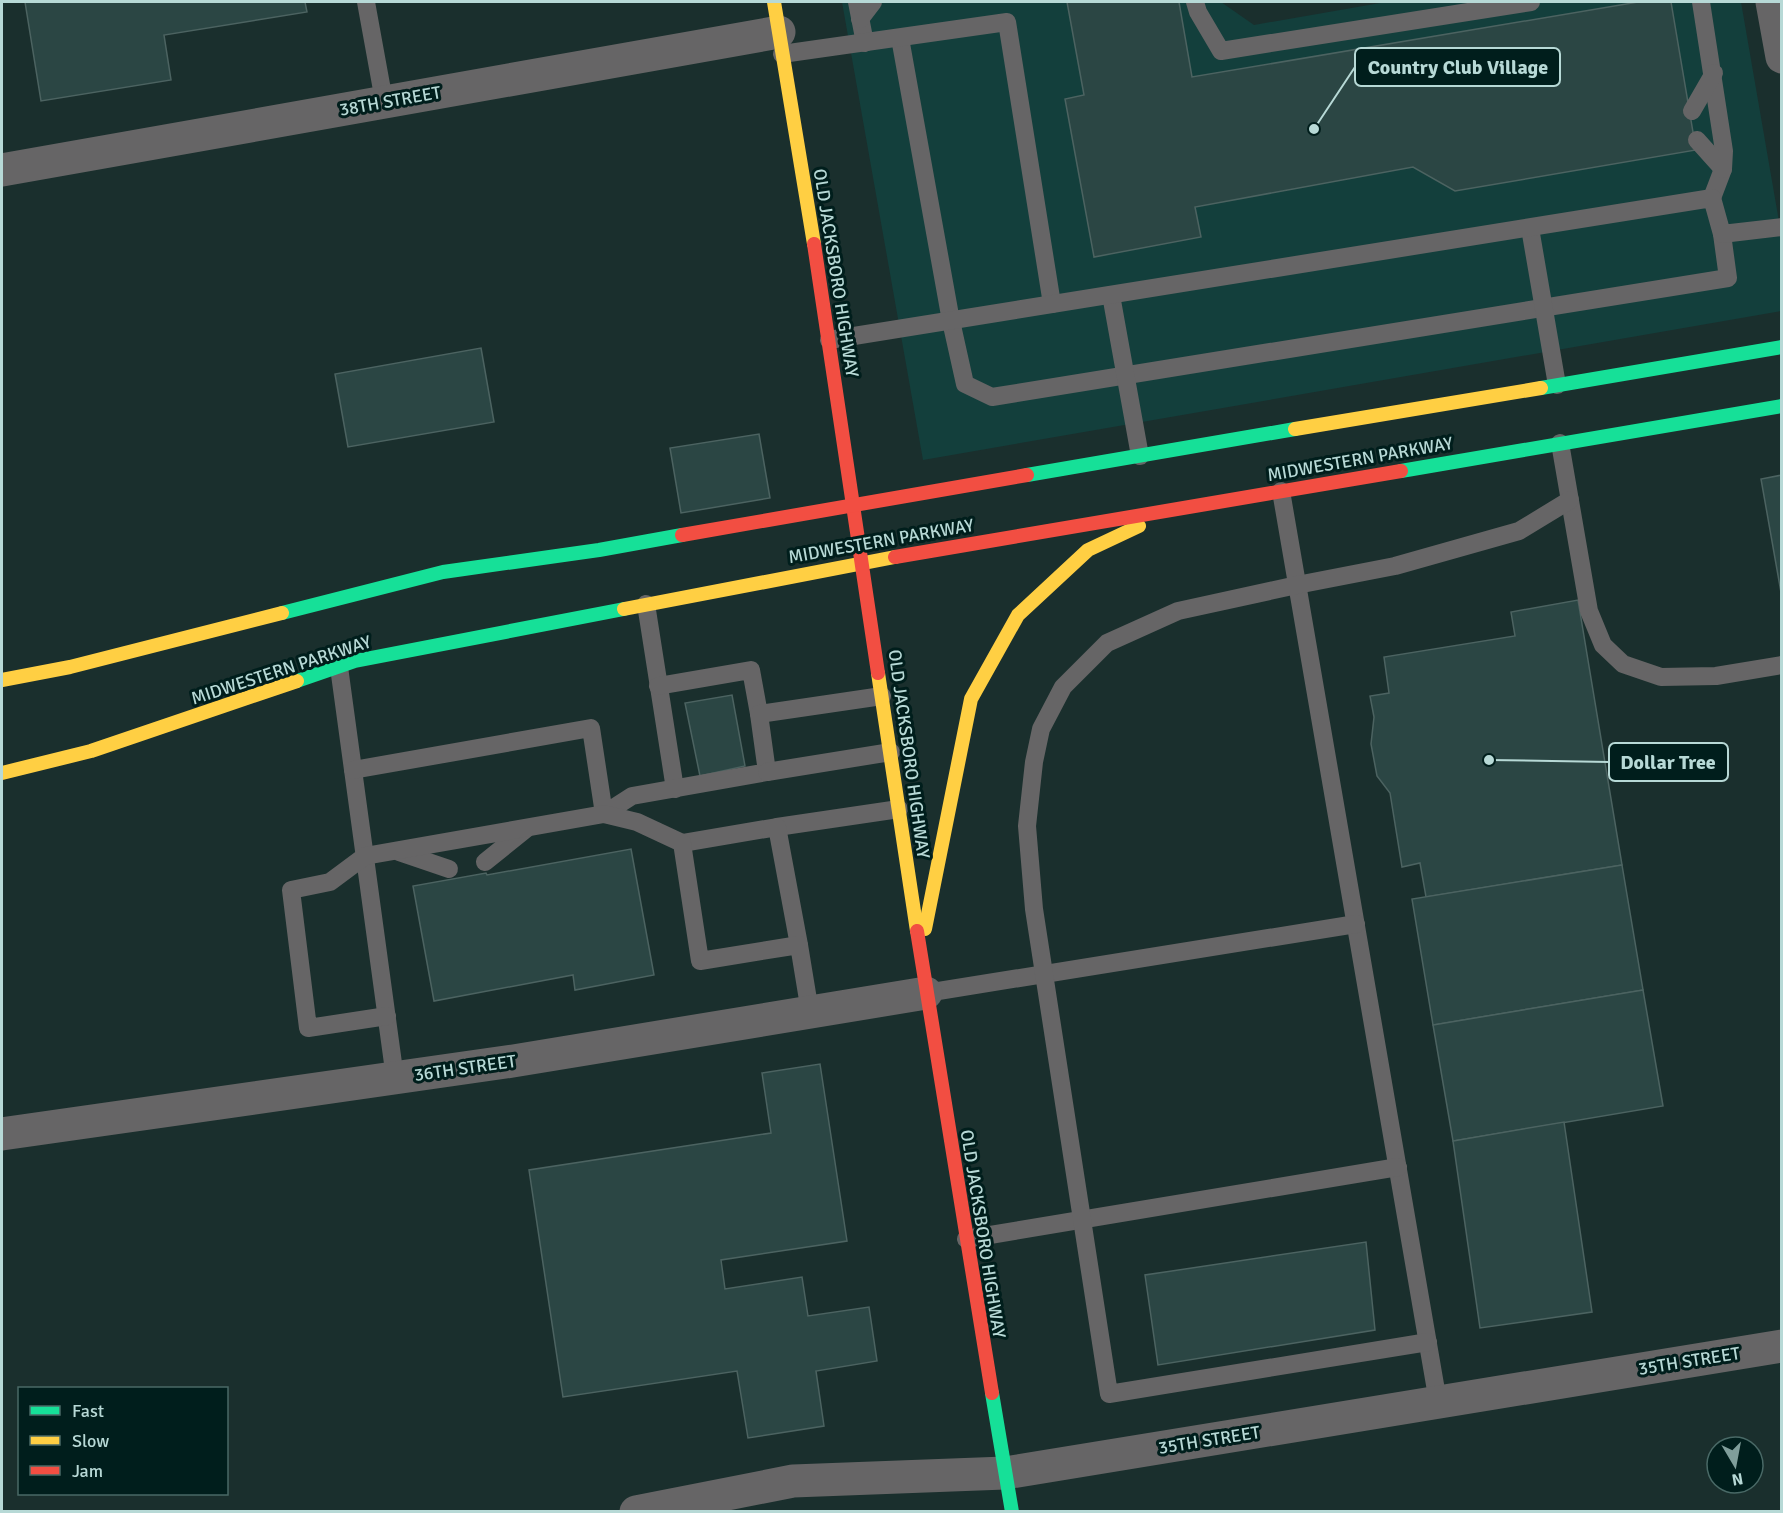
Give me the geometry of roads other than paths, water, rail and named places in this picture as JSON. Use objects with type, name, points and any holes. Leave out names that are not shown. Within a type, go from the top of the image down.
[{"type":"main road","name":"OLD JACKSBORO HIGHWAY","points":[[778,29],[829,340],[926,993],[1012,1512]]},
{"type":"main road","points":[[2,680],[70,668],[443,572],[599,550],[854,504],[1782,347]]},
{"type":"main road","name":"MIDWESTERN PARKWAY","points":[[2,773],[92,751],[355,661],[863,562],[1782,406]]},
{"type":"main road","points":[[920,954],[971,699],[1018,615],[1088,550],[1175,509]]},
{"type":"street","points":[[1772,2],[1782,57]]},
{"type":"street","name":"38TH STREET","points":[[2,170],[778,29]]},
{"type":"street","name":"36TH STREET","points":[[2,1134],[525,1059],[926,993]]},
{"type":"street","name":"35TH STREET","points":[[636,1512],[793,1481],[1005,1473],[1782,1346]]},
{"type":"lane","points":[[366,2],[384,101]]},
{"type":"lane","points":[[865,43],[858,10],[873,2]]},
{"type":"lane","points":[[1196,2],[1198,12],[1221,51],[1531,2]]},
{"type":"lane","points":[[900,38],[964,384],[992,397],[1728,278],[1722,234],[1712,198],[1723,169],[1724,151],[1714,73],[1701,2]]},
{"type":"lane","points":[[778,29],[865,43],[1008,22],[1052,304]]},
{"type":"lane","points":[[1692,111],[1714,73]]},
{"type":"lane","points":[[1697,140],[1723,169]]},
{"type":"lane","points":[[829,340],[1712,198]]},
{"type":"lane","points":[[1722,234],[1782,226]]},
{"type":"lane","points":[[1530,228],[1557,385]]},
{"type":"lane","points":[[1111,295],[1140,456]]},
{"type":"lane","points":[[1560,443],[1589,611],[1603,645],[1623,664],[1661,676],[1716,676],[1782,665]]},
{"type":"lane","points":[[1281,491],[1438,1402]]},
{"type":"lane","points":[[1428,1342],[1109,1394],[1034,909],[1027,826],[1034,762],[1041,729],[1063,687],[1107,643],[1178,611],[1395,566],[1519,531],[1570,500]]},
{"type":"lane","points":[[646,604],[657,686],[675,789]]},
{"type":"lane","points":[[339,667],[395,1078]]},
{"type":"lane","points":[[657,686],[751,670],[767,772]]},
{"type":"lane","points":[[759,714],[882,696]]},
{"type":"lane","points":[[353,770],[591,728],[604,814]]},
{"type":"lane","points":[[387,1016],[308,1028],[291,890],[330,882],[365,856],[604,814],[632,796],[891,752]]},
{"type":"lane","points":[[604,814],[637,822],[682,843],[899,808]]},
{"type":"lane","points":[[777,827],[810,1012]]},
{"type":"lane","points":[[485,862],[527,828]]},
{"type":"lane","points":[[682,843],[700,961],[799,945]]},
{"type":"lane","points":[[395,851],[449,869]]},
{"type":"lane","points":[[926,993],[1356,924]]},
{"type":"lane","points":[[966,1239],[1398,1167]]},
{"type":"place","name":"Country Club Village","points":[[1314,129]]},
{"type":"place","name":"Dollar Tree","points":[[1489,760]]}]
